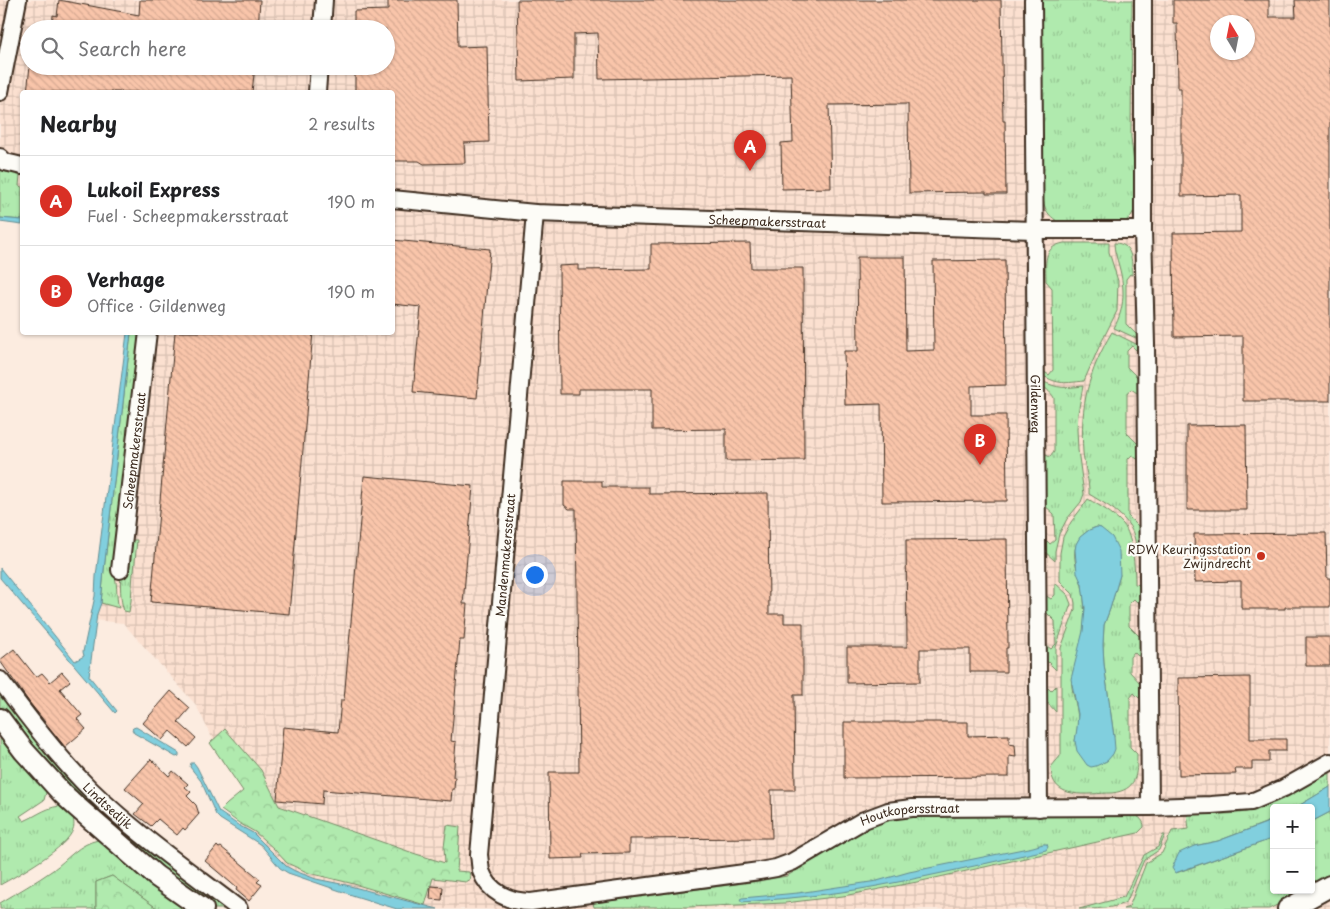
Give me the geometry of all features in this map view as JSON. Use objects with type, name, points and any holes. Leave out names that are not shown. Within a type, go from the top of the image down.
[{"type":"street","points":[[0,92],[18,0]]},
{"type":"street","points":[[323,20],[324,0]]},
{"type":"street","name":"Gildenweg","points":[[1033,0],[1038,808]]},
{"type":"street","points":[[1143,0],[1143,230],[1150,806]]},
{"type":"street","points":[[317,90],[318,75]]},
{"type":"street","points":[[0,157],[5,162],[20,166]]},
{"type":"street","name":"Scheepmakersstraat","points":[[395,200],[535,213],[1034,230],[1143,230]]},
{"type":"street","name":"Mandenmakersstraat","points":[[496,892],[481,871],[479,855],[535,213]]},
{"type":"street","name":"Scheepmakersstraat","points":[[120,570],[148,335]]},
{"type":"street","name":"Lindtsedijk","points":[[0,680],[68,766],[91,790],[147,838],[239,909]]},
{"type":"street","name":"Lindtsedijk","points":[[0,719],[24,750],[63,794],[156,876],[203,909]]},
{"type":"street","name":"Houtkopersstraat","points":[[496,892],[510,900],[531,902],[759,872],[792,862],[864,820],[888,811],[912,808],[1211,805],[1251,802],[1284,788],[1330,762]]},
{"type":"street","points":[[1288,909],[1330,886]]},
{"type":"shaded area","points":[[0,0],[1330,0],[1330,909],[420,909],[298,875],[280,864],[242,829],[243,789],[215,744],[196,705],[123,623],[94,620],[130,335],[395,335],[395,90],[20,90],[20,225],[0,222]]},
{"type":"green space","points":[[1038,0],[1132,0],[1131,137],[1138,203],[1130,218],[1121,224],[1060,223],[1045,208],[1042,194]]},
{"type":"green space","points":[[0,169],[20,175],[20,220],[0,218]]},
{"type":"green space","points":[[1064,243],[1109,243],[1109,252],[1118,281],[1117,311],[1084,381],[1067,383],[1058,382],[1042,375],[1043,371],[1049,375],[1053,370],[1052,288],[1046,281],[1047,257],[1052,248]]},
{"type":"green space","points":[[1114,243],[1125,246],[1130,254],[1132,275],[1130,274],[1126,279],[1126,324],[1138,336],[1138,339],[1114,328],[1122,305],[1123,290]]},
{"type":"green space","points":[[1112,332],[1138,345],[1138,350],[1132,346],[1127,351],[1127,367],[1138,378],[1139,391],[1137,393],[1131,389],[1127,394],[1127,433],[1139,445],[1139,458],[1137,459],[1132,455],[1128,459],[1128,516],[1140,528],[1140,569],[1136,542],[1130,526],[1114,510],[1089,494],[1083,452],[1083,419],[1087,390],[1097,361]]},
{"type":"green space","points":[[131,335],[140,335],[112,570],[119,608],[101,603]]},
{"type":"green space","points":[[1042,381],[1062,387],[1083,386],[1077,429],[1084,494],[1081,502],[1067,519],[1059,534],[1055,561],[1043,550],[1045,539],[1050,544],[1055,540],[1054,514],[1043,504],[1044,454],[1050,457],[1054,452],[1054,398]]},
{"type":"green space","points":[[1088,499],[1119,520],[1129,536],[1134,562],[1135,584],[1140,585],[1140,603],[1134,599],[1129,604],[1129,626],[1141,638],[1141,655],[1138,656],[1134,652],[1130,657],[1130,672],[1141,684],[1141,697],[1139,698],[1134,693],[1130,698],[1130,747],[1137,754],[1136,775],[1131,785],[1126,789],[1112,793],[1082,794],[1064,791],[1057,786],[1051,767],[1061,755],[1061,648],[1075,610],[1073,594],[1060,581],[1060,553],[1063,537],[1071,522]],"holes":[[[1097,527],[1101,528],[1120,575],[1104,625],[1103,645],[1114,737],[1075,741],[1078,718],[1072,681],[1083,637],[1085,614],[1083,591],[1075,561],[1075,549],[1078,540],[1085,533]]]},
{"type":"green space","points":[[137,540],[129,612],[124,611],[123,607],[121,571],[128,572],[131,541]]},
{"type":"green space","points":[[1055,583],[1067,594],[1071,604],[1056,647],[1056,670],[1045,659],[1045,646],[1051,649],[1056,644],[1055,621],[1044,610],[1045,595],[1051,599],[1055,595]]},
{"type":"green space","points":[[1046,686],[1051,691],[1056,686],[1056,712],[1045,700]]},
{"type":"green space","points":[[0,693],[11,701],[8,704],[31,734],[232,909],[213,909],[87,810],[22,740],[0,709]]},
{"type":"green space","points":[[225,729],[261,770],[279,806],[445,863],[444,847],[447,825],[460,827],[457,871],[469,872],[471,879],[466,882],[433,878],[425,905],[309,873],[287,863],[255,832],[221,810],[243,791],[210,743]]},
{"type":"green space","points":[[0,730],[47,789],[44,800],[20,816],[24,821],[49,809],[65,806],[73,814],[74,824],[69,836],[62,844],[29,868],[0,885]]},
{"type":"green space","points":[[1330,772],[1330,787],[1302,804],[1270,804]]},
{"type":"green space","points":[[1270,804],[1270,821],[1218,841],[1194,846],[1176,873],[1270,839],[1270,894],[1299,894],[1269,909],[1123,909],[1129,907],[1146,863],[1162,853],[1172,831],[1189,829],[1187,814],[1231,814],[1246,812]]},
{"type":"green space","points":[[1330,812],[1330,877],[1315,886],[1315,849],[1315,820]]},
{"type":"green space","points":[[1134,815],[1144,825],[1138,833],[917,882],[843,896],[785,903],[689,907],[594,907],[593,903],[787,876],[872,826],[884,821],[914,816]]},
{"type":"green space","points":[[1163,835],[1165,835],[1159,850],[1144,860],[1127,901],[1118,906],[1079,909],[1124,897],[1144,855],[1158,847]]},
{"type":"green space","points":[[98,840],[104,842],[191,909],[158,909],[112,876],[96,882],[96,909],[0,909],[0,903],[53,870],[79,848]]},
{"type":"green space","points":[[112,876],[158,909],[96,909],[96,882]]},
{"type":"water","points":[[0,218],[20,220],[20,225],[0,222]]},
{"type":"water","points":[[127,335],[131,335],[101,603],[97,614],[89,676],[117,711],[115,713],[0,578],[0,568],[75,661],[84,656],[83,652],[95,596]]},
{"type":"water","points":[[1097,527],[1112,537],[1119,551],[1120,575],[1104,625],[1103,645],[1115,749],[1107,761],[1091,767],[1087,765],[1077,751],[1075,741],[1078,714],[1071,679],[1083,631],[1085,608],[1082,584],[1077,573],[1076,544],[1080,537]]},
{"type":"water","points":[[136,727],[179,753],[179,756],[176,757],[134,733],[132,729]]},
{"type":"water","points":[[191,763],[194,763],[197,767],[219,812],[253,833],[286,866],[316,879],[438,909],[397,909],[288,873],[280,868],[261,845],[216,815],[201,781],[190,767]]},
{"type":"water","points":[[1330,787],[1330,812],[1315,820],[1315,804],[1302,804]]},
{"type":"water","points":[[1270,822],[1270,839],[1175,873],[1172,868],[1179,853],[1194,846],[1218,841]]},
{"type":"water","points":[[1047,844],[1046,850],[879,886],[799,897],[742,902],[740,899],[798,893],[877,881],[909,872]]},
{"type":"building","points":[[59,0],[139,15],[140,0],[260,0],[259,20],[53,20],[53,15],[57,16]]},
{"type":"building","points":[[388,0],[457,0],[458,47],[487,46],[489,142],[464,143],[465,163],[424,164],[419,161],[395,161],[395,90],[355,90],[355,75],[395,75],[395,20],[354,20],[354,11],[388,10]]},
{"type":"building","points":[[517,0],[1001,0],[1006,194],[986,194],[986,192],[909,193],[908,104],[829,105],[831,188],[782,189],[781,143],[793,142],[791,75],[599,79],[598,33],[574,34],[574,79],[519,81]]},
{"type":"building","points":[[1173,0],[1269,0],[1269,17],[1296,17],[1295,0],[1330,0],[1330,401],[1243,401],[1243,336],[1174,337],[1173,233],[1241,232],[1241,195],[1181,196],[1181,88],[1178,88],[1177,23],[1173,23]]},
{"type":"building","points":[[29,75],[254,75],[252,90],[27,90]]},
{"type":"building","points":[[395,240],[490,249],[477,398],[413,392],[421,307],[395,304]]},
{"type":"building","points":[[750,243],[751,268],[803,268],[804,460],[726,461],[726,429],[652,430],[652,389],[579,389],[579,394],[560,394],[559,266],[578,265],[578,270],[651,269],[651,244]]},
{"type":"building","points":[[857,257],[905,257],[906,351],[934,350],[933,261],[1005,260],[1006,385],[971,386],[971,415],[1006,415],[1007,501],[882,502],[881,404],[845,405],[844,351],[858,351]]},
{"type":"building","points":[[175,335],[313,335],[289,614],[151,602]]},
{"type":"building","points":[[1246,425],[1247,510],[1187,510],[1187,426]]},
{"type":"building","points":[[364,476],[473,486],[463,604],[467,604],[464,640],[460,640],[451,741],[456,742],[453,777],[455,777],[454,789],[452,789],[451,801],[323,790],[322,804],[277,800],[283,727],[338,732],[341,700],[344,700]]},
{"type":"building","points":[[564,481],[602,481],[602,487],[649,487],[649,494],[768,493],[769,614],[784,614],[784,623],[803,623],[803,695],[794,695],[795,790],[771,790],[772,838],[629,839],[629,853],[582,854],[583,858],[550,859],[549,772],[579,772],[576,509],[569,509],[564,505]]},
{"type":"building","name":"RDW Keuringsstation Zwijndrecht","points":[[1326,533],[1327,578],[1330,578],[1330,607],[1242,609],[1241,581],[1195,582],[1194,534]]},
{"type":"building","points":[[1007,539],[1008,648],[1006,648],[1006,672],[970,672],[970,649],[920,649],[920,682],[847,683],[847,647],[907,647],[906,540]]},
{"type":"building","points":[[1306,637],[1330,637],[1330,666],[1306,666]]},
{"type":"building","points":[[14,649],[36,677],[42,673],[50,682],[62,672],[70,681],[60,689],[82,715],[77,719],[86,729],[65,747],[29,702],[0,661]]},
{"type":"building","points":[[1250,677],[1250,739],[1286,739],[1286,751],[1269,751],[1269,762],[1252,762],[1252,769],[1235,769],[1236,774],[1179,775],[1178,678]]},
{"type":"building","points":[[171,691],[190,708],[178,722],[196,738],[188,747],[170,731],[162,740],[143,723]]},
{"type":"building","points":[[844,722],[968,722],[968,736],[1009,735],[1009,744],[1015,745],[1016,757],[1009,756],[1009,777],[844,778]]},
{"type":"building","points":[[151,759],[169,776],[173,771],[188,784],[185,787],[191,792],[187,796],[196,805],[199,814],[185,830],[183,828],[177,835],[158,819],[151,826],[135,814],[144,804],[125,788]]},
{"type":"building","points":[[217,846],[221,847],[260,879],[257,882],[262,885],[249,901],[236,890],[237,888],[205,861]]},
{"type":"building","points":[[431,886],[443,887],[442,900],[430,899]]},
{"type":"place","name":"Lukoil Express","points":[[750,171]]},
{"type":"place","name":"Verhage","points":[[980,465]]},
{"type":"place","name":"RDW Keuringsstation Zwijndrecht","points":[[1261,556]]}]
